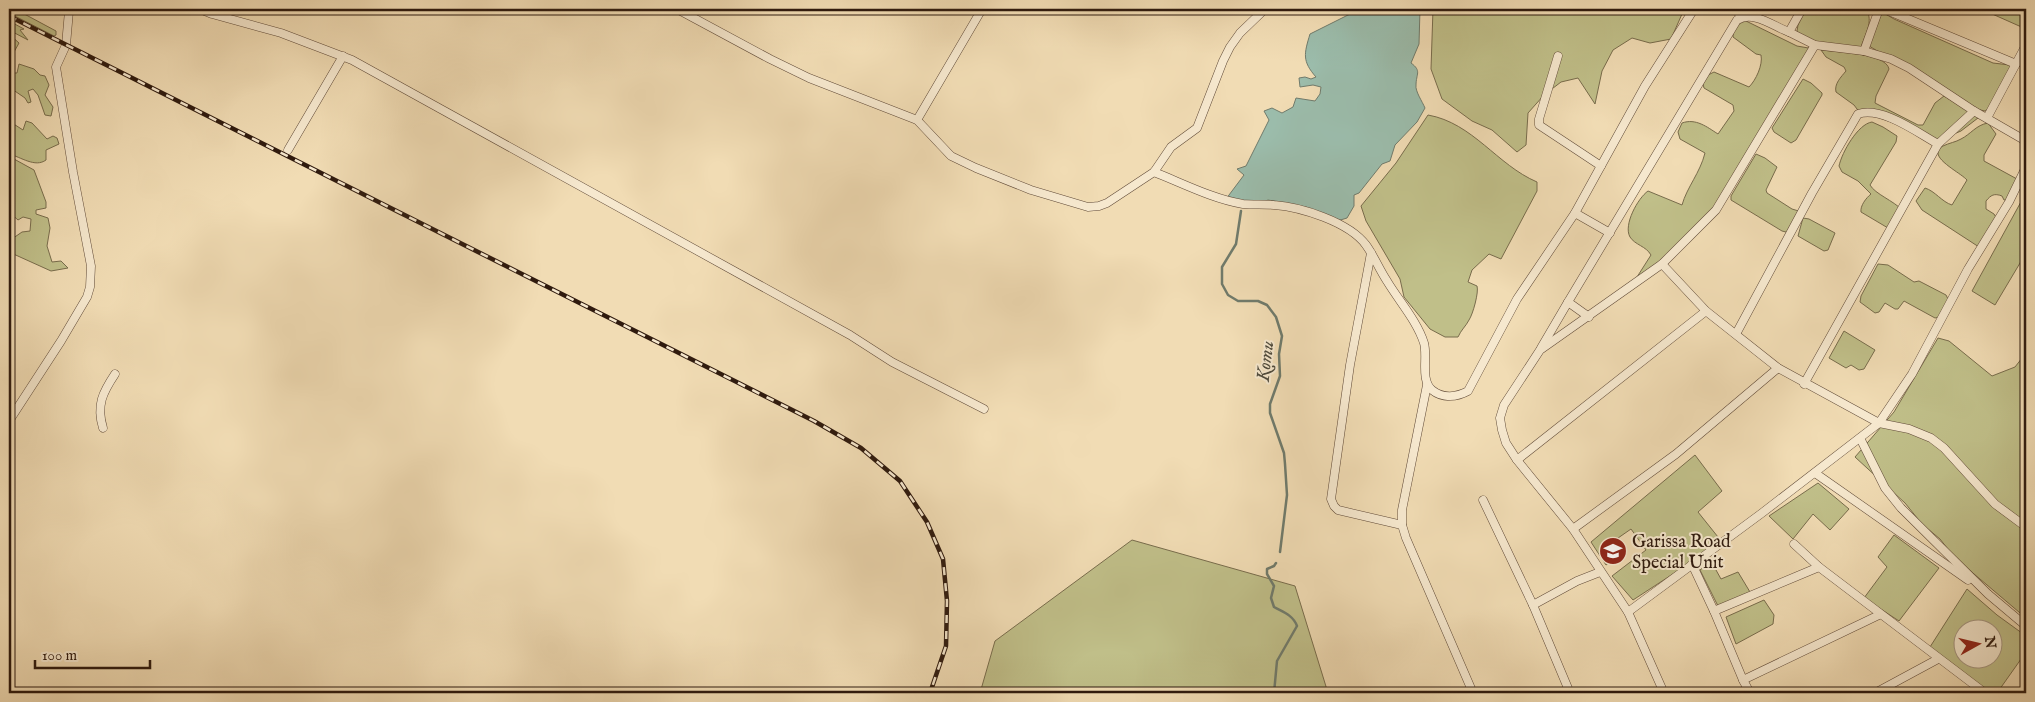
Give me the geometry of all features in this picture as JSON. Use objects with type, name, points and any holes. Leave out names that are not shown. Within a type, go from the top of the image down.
[{"type":"street","points":[[9,422],[61,341],[87,297],[90,287],[91,266],[74,182],[56,67],[66,45],[69,11],[63,9]]},
{"type":"street","points":[[200,9],[281,33],[343,56],[842,330],[892,362],[984,409]]},
{"type":"street","points":[[677,9],[809,78],[917,120],[951,156],[1024,188],[1088,207],[1099,206],[1107,202],[1154,172],[1171,147],[1197,128],[1230,47],[1240,33],[1265,9]]},
{"type":"street","points":[[917,120],[982,9]]},
{"type":"street","points":[[1427,385],[1441,395],[1460,395],[1468,390],[1517,299],[1575,213],[1645,86],[1694,9]]},
{"type":"street","points":[[1735,9],[1742,17]]},
{"type":"street","points":[[1789,32],[1802,9]]},
{"type":"street","points":[[1864,51],[1879,9]]},
{"type":"street","points":[[1884,9],[2016,64]]},
{"type":"street","points":[[1664,693],[1628,612],[1600,572],[1573,528],[1517,460],[1506,443],[1500,418],[1504,405],[1540,350],[1737,20],[1742,17],[1754,17],[1815,45],[1864,51],[1891,59],[1909,68],[1974,111],[2026,141]]},
{"type":"street","points":[[1987,118],[2026,44]]},
{"type":"street","points":[[1540,350],[1662,264],[1716,210],[1815,45]]},
{"type":"street","points":[[288,150],[343,56]]},
{"type":"street","points":[[1558,56],[1539,119],[1539,125],[1601,166]]},
{"type":"street","points":[[1804,384],[1938,144],[1974,111]]},
{"type":"street","points":[[1736,334],[1812,193],[1858,114],[1871,112],[1887,116],[1938,144]]},
{"type":"street","points":[[1628,612],[1879,423],[1912,374],[1968,269],[2004,210],[2026,167]]},
{"type":"street","points":[[1154,172],[1219,197],[1244,204],[1274,204],[1303,210],[1356,234],[1372,253],[1384,277],[1412,319],[1424,344],[1427,385],[1404,501],[1402,525],[1473,693]]},
{"type":"street","points":[[1575,213],[1610,233]]},
{"type":"street","points":[[1372,253],[1350,365],[1331,499],[1338,510],[1402,525]]},
{"type":"street","points":[[1662,264],[1706,311],[1778,368],[1804,384],[1879,423],[1909,428],[1931,438],[1944,448],[1995,504],[2026,527]]},
{"type":"street","points":[[1568,302],[1588,317]]},
{"type":"street","points":[[1517,460],[1706,311]]},
{"type":"street","points":[[1573,528],[1676,454],[1778,368]]},
{"type":"street","points":[[103,428],[100,410],[103,392],[115,374]]},
{"type":"street","points":[[1860,438],[1884,488],[1901,508],[1988,594],[2026,626]]},
{"type":"street","points":[[1815,473],[1988,594]]},
{"type":"street","points":[[1483,500],[1533,605],[1570,693]]},
{"type":"street","points":[[1794,544],[1819,567],[1879,615],[1984,693]]},
{"type":"street","points":[[1692,564],[1750,693]]},
{"type":"street","points":[[1714,611],[1819,567]]},
{"type":"street","points":[[1533,605],[1577,581],[1600,572]]},
{"type":"street","points":[[1743,680],[1879,615]]},
{"type":"street","points":[[1875,693],[1938,659]]},
{"type":"shaded area","points":[[9,9],[15,9],[56,31],[56,35],[54,36],[9,13]]},
{"type":"shaded area","points":[[1360,9],[1420,9],[1419,44],[1411,63],[1418,73],[1416,87],[1425,108],[1417,122],[1395,145],[1390,161],[1382,164],[1359,193],[1354,195],[1354,206],[1347,218],[1337,221],[1306,207],[1268,200],[1256,205],[1226,199],[1244,175],[1237,169],[1246,166],[1269,120],[1264,111],[1272,108],[1282,113],[1293,107],[1296,98],[1315,101],[1320,94],[1321,87],[1313,85],[1300,87],[1299,78],[1311,79],[1316,77],[1306,62],[1306,47],[1310,34]]},
{"type":"shaded area","points":[[1433,9],[1678,9],[1682,14],[1671,39],[1650,43],[1632,38],[1613,50],[1602,71],[1595,104],[1578,78],[1561,82],[1544,95],[1528,113],[1526,145],[1517,152],[1492,130],[1472,121],[1442,99],[1431,69]]},
{"type":"shaded area","points":[[1806,9],[1866,9],[1869,23],[1861,47],[1826,44],[1808,40],[1802,36],[1797,31]]},
{"type":"shaded area","points":[[1981,9],[2026,9],[2026,29]]},
{"type":"shaded area","points":[[1882,12],[1993,63],[2018,66],[1999,102],[1985,111],[1976,109],[1869,46]]},
{"type":"shaded area","points":[[9,21],[24,29],[20,30],[28,40],[9,30]]},
{"type":"shaded area","points":[[1746,21],[1797,46],[1814,49],[1710,219],[1640,279],[1637,277],[1651,255],[1630,237],[1628,226],[1630,219],[1640,199],[1648,191],[1682,205],[1705,153],[1680,139],[1678,132],[1682,123],[1697,122],[1718,134],[1734,111],[1733,105],[1704,88],[1703,84],[1708,75],[1714,72],[1749,87],[1760,68],[1761,55],[1756,54],[1733,37],[1736,26]]},
{"type":"shaded area","points":[[9,34],[19,43],[9,61]]},
{"type":"shaded area","points":[[1821,50],[1870,56],[1886,64],[1889,69],[1876,96],[1875,103],[1918,125],[1923,125],[1935,103],[1944,96],[1978,118],[1961,131],[1937,141],[1876,117],[1860,113],[1854,105],[1836,92],[1837,83],[1846,71],[1844,67],[1826,57]]},
{"type":"shaded area","points":[[9,61],[12,73],[17,73],[19,64],[34,69],[40,75],[45,76],[49,85],[45,95],[53,107],[51,116],[45,115],[38,95],[33,89],[28,91],[31,102],[28,103],[25,98],[9,87]]},
{"type":"shaded area","points":[[1803,79],[1811,83],[1822,95],[1796,140],[1791,143],[1774,132],[1772,128]]},
{"type":"shaded area","points":[[1428,115],[1444,119],[1458,126],[1523,175],[1537,182],[1537,191],[1501,259],[1489,254],[1472,270],[1468,282],[1477,286],[1474,308],[1471,317],[1458,337],[1445,337],[1430,329],[1404,297],[1400,279],[1366,221],[1361,206],[1396,163]]},
{"type":"shaded area","points":[[9,121],[23,130],[26,121],[32,123],[47,139],[53,136],[57,138],[59,144],[46,150],[46,160],[37,163],[9,154]]},
{"type":"shaded area","points":[[1872,122],[1897,136],[1896,142],[1870,185],[1902,210],[1888,228],[1861,212],[1861,207],[1871,194],[1858,181],[1842,172],[1839,166],[1843,154],[1856,133]]},
{"type":"shaded area","points":[[1988,123],[1996,134],[1984,155],[1984,161],[2017,179],[2009,200],[2004,200],[2002,196],[1995,195],[1986,201],[1986,209],[1994,214],[1997,219],[1979,247],[1922,210],[1916,201],[1925,188],[1952,205],[1967,180],[1941,159],[1938,154],[1939,150],[1943,146],[1965,137],[1980,126]]},
{"type":"shaded area","points":[[1756,154],[1777,167],[1766,190],[1767,193],[1792,209],[1802,212],[1790,233],[1782,231],[1731,200],[1731,196]]},
{"type":"shaded area","points":[[14,159],[34,170],[46,202],[46,208],[36,210],[36,214],[48,218],[50,228],[47,246],[52,262],[61,261],[68,268],[51,271],[9,252],[9,241],[22,232],[30,231],[31,219],[23,217],[18,220],[9,212],[9,175]]},
{"type":"shaded area","points":[[2022,200],[2026,202],[2026,253],[1995,305],[1972,291]]},
{"type":"shaded area","points":[[1803,218],[1809,219],[1835,233],[1828,250],[1824,251],[1798,236]]},
{"type":"shaded area","points":[[1878,264],[1888,265],[1914,282],[1919,281],[1946,295],[1948,299],[1939,317],[1935,318],[1904,301],[1898,309],[1885,303],[1879,312],[1875,313],[1860,302],[1861,296]]},
{"type":"shaded area","points":[[1844,331],[1875,350],[1864,369],[1859,370],[1851,365],[1846,368],[1829,358]]},
{"type":"shaded area","points":[[1938,338],[1949,341],[1992,376],[2015,367],[2026,353],[2026,618],[1954,557],[1940,539],[1922,524],[1905,503],[1855,457],[1894,412]]},
{"type":"shaded area","points":[[1695,455],[1722,491],[1698,512],[1722,542],[1633,600],[1612,576],[1646,550],[1631,529],[1608,545],[1613,560],[1606,565],[1591,542]]},
{"type":"shaded area","points":[[1818,483],[1849,509],[1830,530],[1813,514],[1793,539],[1769,516]]},
{"type":"shaded area","points":[[1894,535],[1939,568],[1899,621],[1864,598],[1887,567],[1878,557]]},
{"type":"shaded area","points":[[1132,540],[1295,586],[1328,693],[980,693],[995,641]]},
{"type":"shaded area","points":[[1711,561],[1721,579],[1738,572],[1750,592],[1720,610],[1700,570]]},
{"type":"shaded area","points":[[1967,589],[1997,615],[2026,636],[2026,652],[1997,693],[1989,693],[1960,670],[2002,670],[2002,620],[1952,620],[1952,664],[1930,647]]},
{"type":"shaded area","points":[[1764,600],[1774,615],[1773,624],[1736,644],[1726,617]]},
{"type":"waterway","name":"Komu","points":[[1241,211],[1236,244],[1222,267],[1222,284],[1228,295],[1238,301],[1258,301],[1267,305],[1276,317],[1282,336],[1279,354],[1280,376],[1270,404],[1270,413],[1284,453],[1285,464],[1287,495],[1280,552]]},
{"type":"waterway","name":"Komu","points":[[1274,693],[1277,661],[1297,626],[1290,616],[1274,607],[1271,598],[1274,586],[1267,574],[1267,569],[1276,563]]},
{"type":"railway","points":[[9,16],[814,421],[861,448],[900,481],[927,522],[943,559],[947,601],[946,646],[930,693]]},
{"type":"place","name":"Garissa Road Special Unit","points":[[1613,551]]}]
